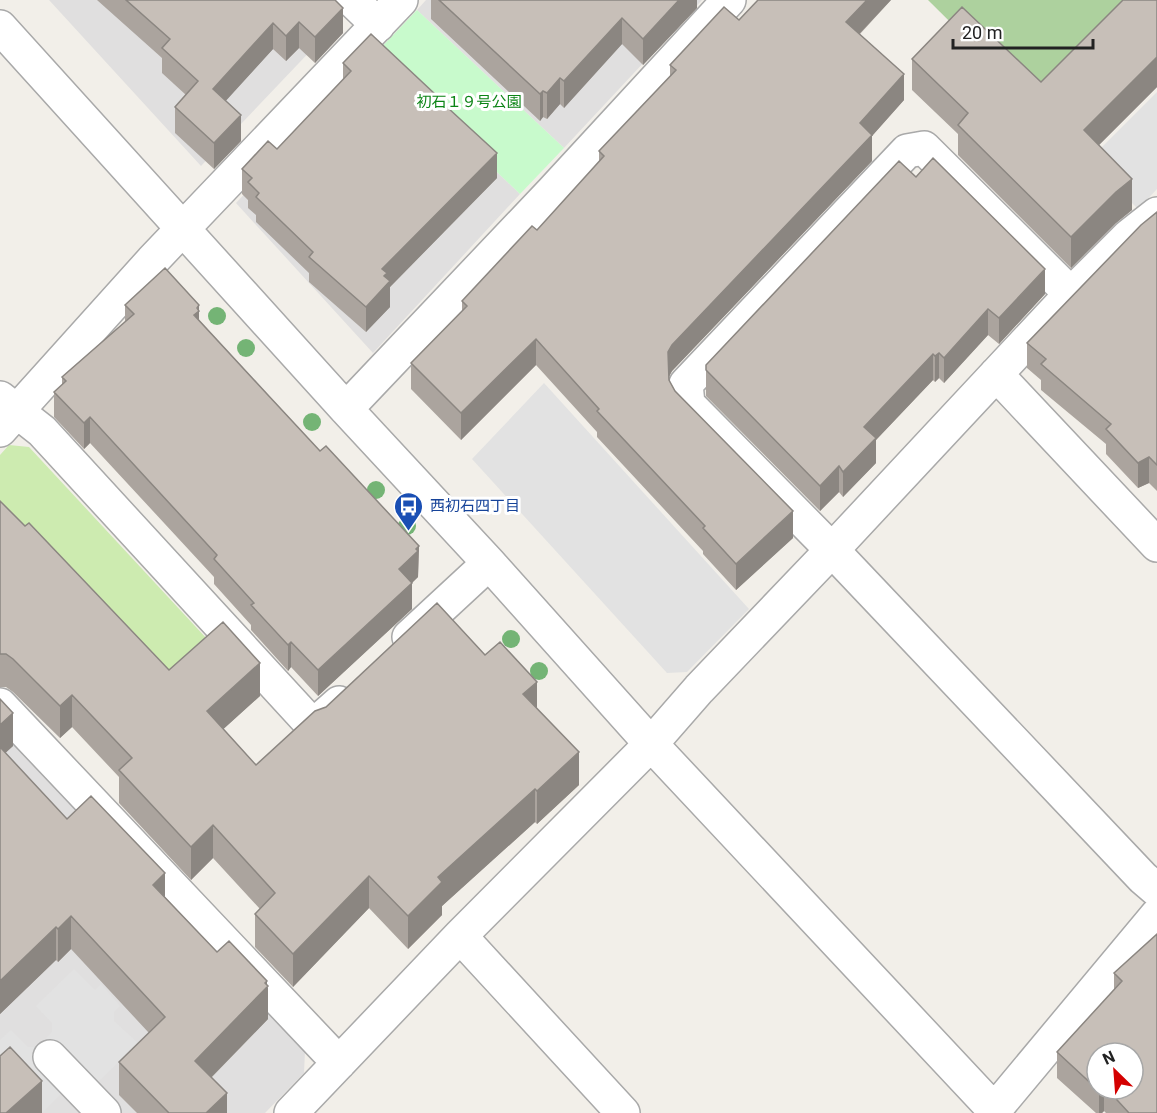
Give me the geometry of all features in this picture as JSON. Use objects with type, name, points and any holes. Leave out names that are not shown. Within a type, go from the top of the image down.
[{"type":"street","points":[[352,0],[378,25]]},
{"type":"street","points":[[364,680],[313,726],[42,431],[6,413],[401,0]]},
{"type":"street","points":[[346,409],[536,209],[729,0]]},
{"type":"street","points":[[0,27],[346,409],[489,562],[651,744],[994,1112],[1157,915]]},
{"type":"street","points":[[1071,294],[924,148],[908,151],[686,384],[688,404],[832,550],[1134,870],[1157,890]]},
{"type":"street","points":[[291,1113],[460,936],[651,744],[699,689],[1071,294],[1129,236],[1157,214]]},
{"type":"street","points":[[996,374],[1157,544]]},
{"type":"street","points":[[389,656],[489,562]]},
{"type":"street","points":[[0,705],[339,1063]]},
{"type":"street","points":[[460,936],[623,1113]]},
{"type":"street","points":[[50,1057],[104,1113]]},
{"type":"shaded area","points":[[49,0],[329,0],[338,22],[201,166]]},
{"type":"shaded area","points":[[426,0],[702,0],[564,148],[417,10]]},
{"type":"shaded area","points":[[374,55],[520,194],[373,353],[236,203]]},
{"type":"shaded area","points":[[1157,92],[1157,189],[1138,209],[1089,160]]},
{"type":"shaded area","points":[[544,383],[749,609],[687,672],[667,673],[472,459]]},
{"type":"shaded area","points":[[0,729],[305,1051],[304,1073],[265,1113],[0,1113]]},
{"type":"shaded area","points":[[74,969],[95,990],[101,984],[120,1006],[114,1012],[114,1021],[138,1043],[97,1083],[63,1092],[42,1113],[28,1113],[0,1068],[0,1040],[11,1030],[28,1047],[37,1047],[52,1032],[52,1023],[36,1006]]},
{"type":"green space","points":[[928,0],[1141,0],[1035,106]]},
{"type":"green space","name":"初石１９号公園","points":[[417,10],[564,148],[520,194],[374,55]]},
{"type":"green space","points":[[9,445],[29,447],[220,653],[168,699],[0,521],[0,455]]},
{"type":"building","points":[[126,0],[335,0],[343,8],[315,37],[299,22],[286,36],[273,23],[213,89],[241,115],[214,143],[175,107],[198,81],[162,48],[170,39]]},
{"type":"building","points":[[439,0],[679,0],[643,39],[622,18],[564,81],[560,78],[547,93],[543,91],[540,94]]},
{"type":"building","points":[[758,0],[867,0],[846,22],[904,74],[860,123],[872,135],[672,345],[668,352],[669,380],[675,391],[793,511],[736,564],[703,528],[705,526],[597,411],[599,409],[536,339],[461,413],[411,363],[467,306],[462,301],[532,226],[537,230],[604,156],[599,151],[676,70],[670,65],[724,7],[739,20]]},
{"type":"building","points":[[1123,0],[1157,0],[1157,57],[1084,130],[1132,179],[1071,237],[958,125],[968,113],[912,59],[962,7],[1041,82]]},
{"type":"building","points":[[371,34],[497,153],[382,269],[387,273],[384,276],[390,281],[366,307],[309,257],[313,252],[256,197],[259,193],[248,182],[252,178],[242,169],[268,141],[277,149],[351,71],[343,63]]},
{"type":"building","points":[[933,158],[1045,269],[999,318],[988,309],[944,358],[939,353],[935,356],[933,354],[864,427],[876,438],[843,472],[839,466],[820,486],[706,370],[706,365],[899,161],[916,177]]},
{"type":"building","points":[[1157,212],[1157,465],[1149,457],[1138,463],[1106,429],[1111,424],[1041,364],[1046,359],[1027,343],[1141,225]]},
{"type":"building","points":[[165,268],[199,305],[197,308],[199,311],[194,315],[320,451],[326,446],[419,546],[416,549],[418,551],[399,569],[412,583],[318,670],[291,642],[288,645],[251,605],[254,603],[214,559],[217,555],[90,417],[84,423],[54,392],[66,381],[62,377],[134,314],[125,305]]},
{"type":"building","points":[[0,501],[25,526],[29,523],[169,670],[223,622],[260,663],[207,711],[256,765],[315,711],[326,707],[437,603],[485,655],[500,642],[537,682],[523,694],[579,752],[438,877],[442,882],[408,916],[369,876],[293,954],[255,914],[275,893],[213,825],[191,847],[119,770],[132,758],[72,695],[60,706],[13,659],[6,654],[0,654]]},
{"type":"building","points":[[0,699],[13,713],[0,725]]},
{"type":"building","points":[[0,747],[67,819],[91,796],[165,873],[153,885],[217,952],[229,941],[267,981],[265,983],[268,986],[195,1061],[227,1093],[206,1113],[169,1113],[119,1062],[165,1017],[71,916],[58,929],[56,927],[0,981]]},
{"type":"building","points":[[1157,934],[1157,1113],[1129,1113],[1118,1101],[1145,1101],[1145,1041],[1085,1041],[1085,1078],[1057,1052],[1122,981],[1114,973]]},
{"type":"building","points":[[10,1047],[42,1081],[6,1113],[0,1113],[0,1056]]},
{"type":"place","name":"西初石四丁目","points":[[409,532]]}]
